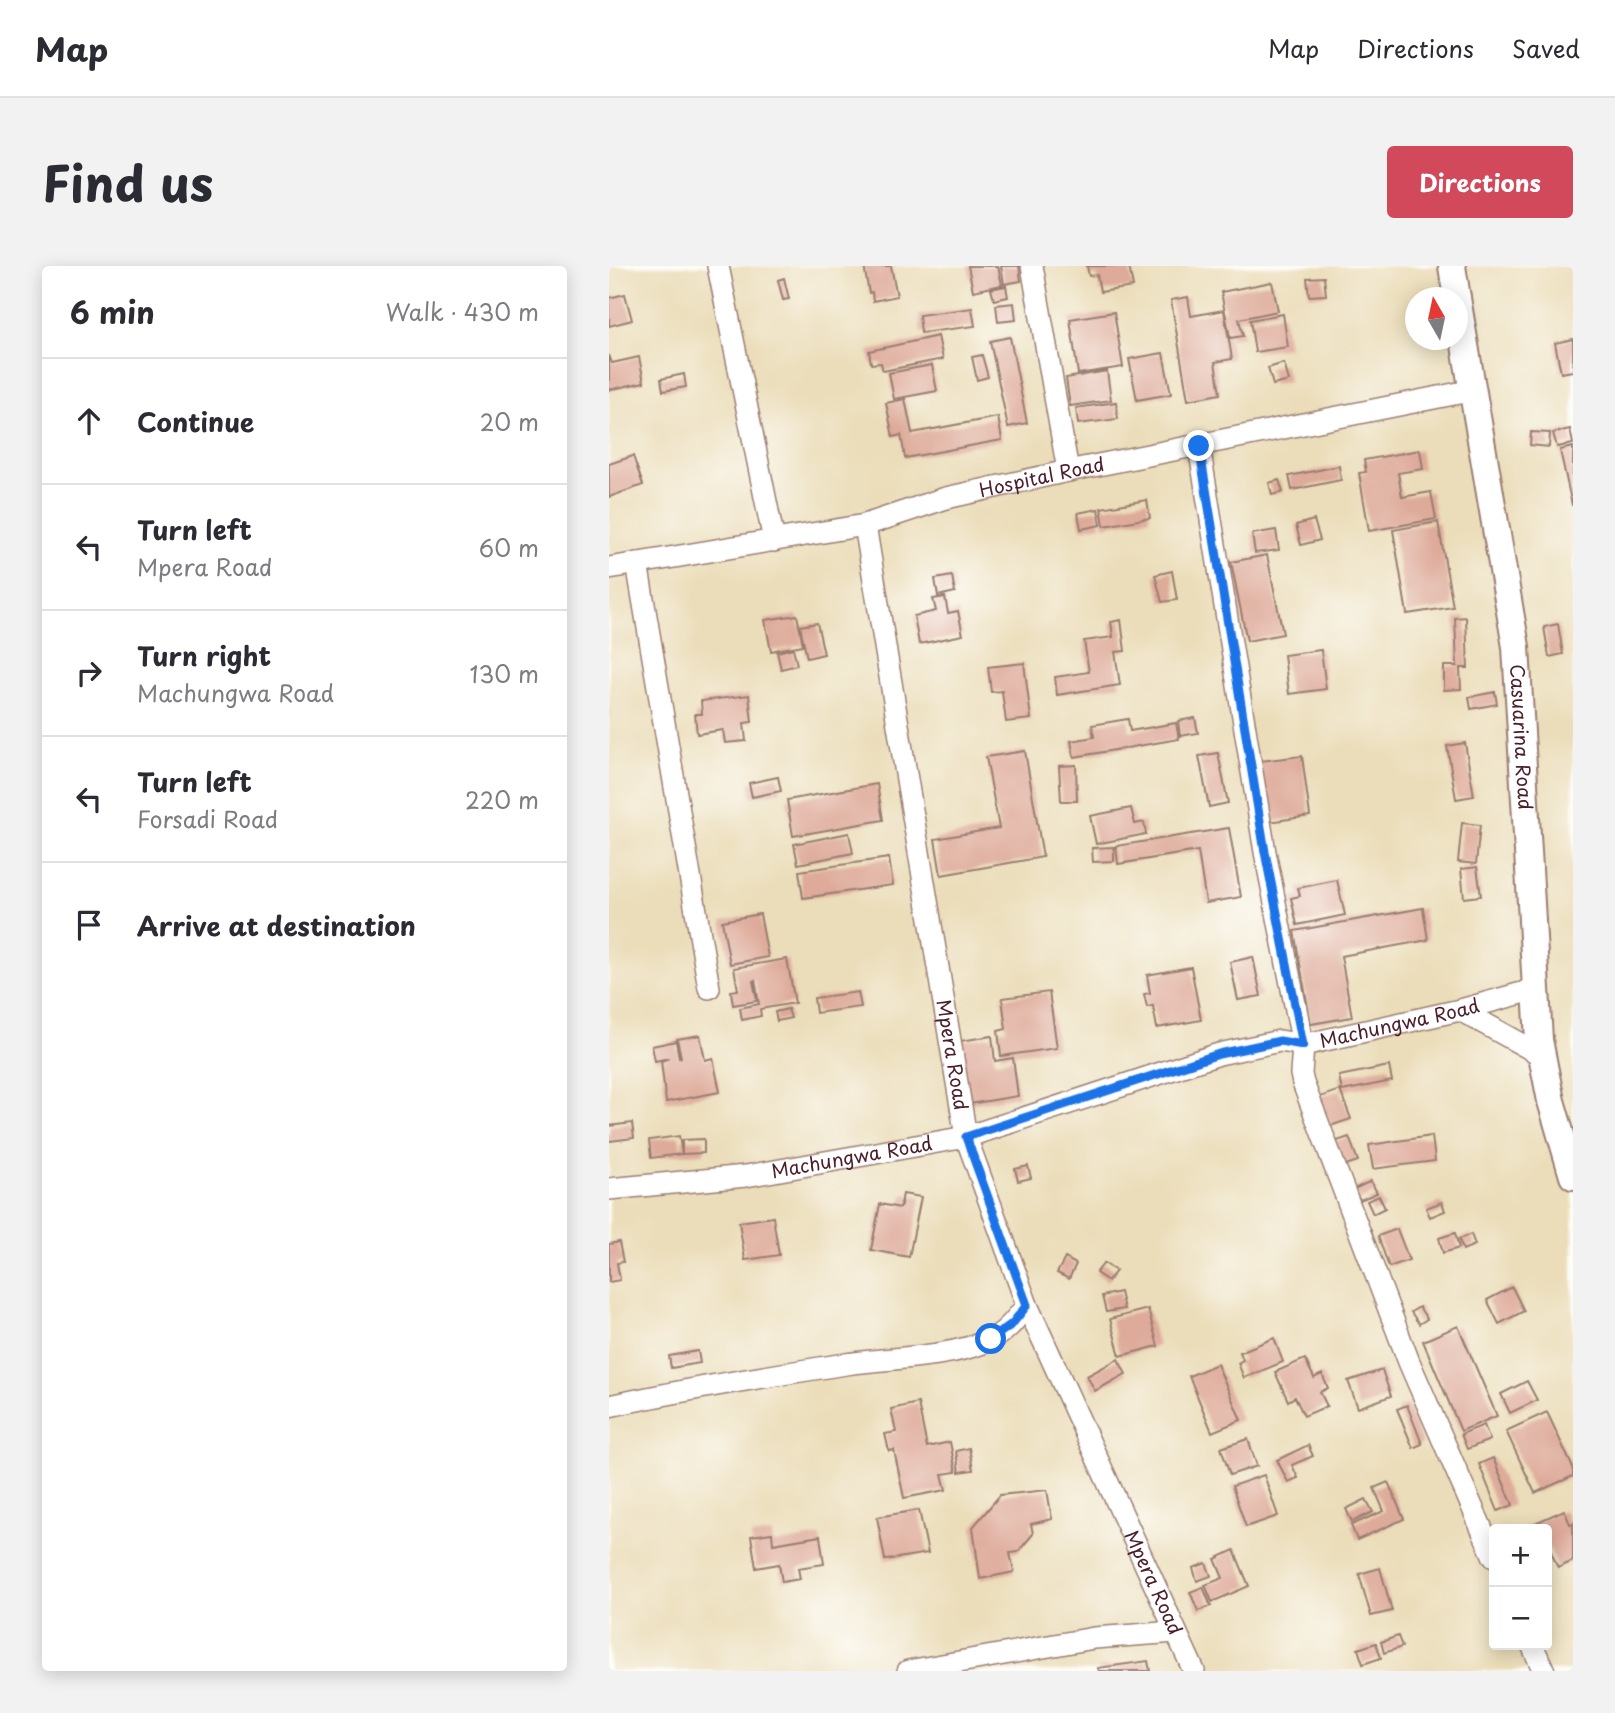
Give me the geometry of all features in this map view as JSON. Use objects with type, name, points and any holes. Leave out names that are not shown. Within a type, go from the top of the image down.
[{"type":"street","points":[[718,266],[774,541]]},
{"type":"street","points":[[1032,266],[1068,471]]},
{"type":"street","name":"Casuarina Road","points":[[1452,266],[1455,287]]},
{"type":"street","name":"Casuarina Road","points":[[1467,350],[1516,647],[1542,1056],[1551,1101],[1573,1176]]},
{"type":"street","name":"Hospital Road","points":[[609,568],[865,525],[946,498],[1474,390]]},
{"type":"street","points":[[1199,446],[1265,852],[1303,1045],[1301,1074],[1409,1362],[1489,1546]]},
{"type":"street","name":"Mpera Road","points":[[865,525],[966,1137],[1027,1305],[1194,1671]]},
{"type":"street","points":[[638,563],[709,988]]},
{"type":"street","name":"Machungwa Road","points":[[609,1189],[746,1176],[966,1137],[1219,1054],[1280,1041],[1303,1045],[1460,1010],[1536,989]]},
{"type":"street","points":[[1460,1010],[1542,1056]]},
{"type":"street","points":[[609,1406],[759,1378],[953,1352],[991,1339],[1012,1324],[1027,1305]]},
{"type":"street","points":[[908,1671],[1094,1638],[1176,1632]]},
{"type":"street","points":[[1534,1650],[1544,1671]]},
{"type":"building","points":[[864,266],[891,266],[897,296],[873,301]]},
{"type":"building","points":[[968,266],[998,266],[1002,285],[973,291]]},
{"type":"building","points":[[1001,266],[1019,266],[1021,281],[1004,284]]},
{"type":"building","points":[[1087,266],[1129,266],[1133,287],[1100,292],[1097,275],[1089,276]]},
{"type":"building","points":[[1324,277],[1326,295],[1309,296],[1307,278]]},
{"type":"building","points":[[784,278],[789,299],[783,300],[778,280]]},
{"type":"building","points":[[1272,282],[1278,311],[1239,319],[1243,336],[1230,338],[1221,292]]},
{"type":"building","points":[[1006,286],[1008,297],[994,300],[991,289]]},
{"type":"building","points":[[625,294],[632,320],[609,326],[609,298]]},
{"type":"building","points":[[1188,297],[1191,316],[1224,310],[1232,359],[1215,362],[1220,394],[1188,400],[1171,300]]},
{"type":"building","points":[[1014,303],[1016,320],[998,322],[996,305]]},
{"type":"building","points":[[972,308],[975,326],[921,333],[919,315]]},
{"type":"building","points":[[1114,312],[1123,367],[1078,374],[1070,319]]},
{"type":"building","points":[[1283,314],[1288,347],[1255,352],[1250,320]]},
{"type":"building","points":[[938,336],[943,359],[883,371],[881,363],[871,364],[869,351]]},
{"type":"building","points":[[1010,337],[1027,423],[1008,427],[990,341]]},
{"type":"building","points":[[1573,339],[1573,371],[1561,373],[1555,343]]},
{"type":"building","points":[[1163,353],[1171,394],[1137,400],[1129,359]]},
{"type":"building","points":[[609,355],[612,363],[639,357],[644,382],[609,390]]},
{"type":"building","points":[[982,355],[988,377],[977,380],[972,357]]},
{"type":"building","points":[[1284,363],[1289,381],[1273,385],[1268,368]]},
{"type":"building","points":[[932,365],[937,391],[894,399],[889,373]]},
{"type":"building","points":[[1107,371],[1111,400],[1070,406],[1066,378]]},
{"type":"building","points":[[684,374],[686,387],[663,391],[661,379]]},
{"type":"building","points":[[905,399],[912,433],[998,417],[1002,440],[905,458],[901,435],[893,437],[886,403]]},
{"type":"building","points":[[1116,402],[1118,419],[1078,424],[1076,408]]},
{"type":"building","points":[[1570,429],[1573,444],[1557,447],[1553,433]]},
{"type":"building","points":[[1531,432],[1550,433],[1549,447],[1530,445]]},
{"type":"building","points":[[1573,447],[1573,505],[1572,505],[1560,450]]},
{"type":"building","points":[[1420,450],[1423,469],[1398,473],[1402,497],[1431,492],[1436,519],[1369,531],[1359,473],[1366,472],[1364,460]]},
{"type":"building","points":[[633,456],[643,485],[609,497],[609,464]]},
{"type":"building","points":[[1339,466],[1341,480],[1292,490],[1289,476]]},
{"type":"building","points":[[1279,480],[1283,492],[1272,495],[1269,483]]},
{"type":"building","points":[[1147,500],[1150,518],[1104,526],[1101,508]]},
{"type":"building","points":[[1098,509],[1101,525],[1081,529],[1078,513]]},
{"type":"building","points":[[1314,520],[1320,540],[1301,545],[1296,525]]},
{"type":"building","points":[[1438,522],[1453,607],[1407,614],[1393,530]]},
{"type":"building","points":[[1276,530],[1279,550],[1255,553],[1252,534]]},
{"type":"building","points":[[1267,555],[1283,634],[1247,641],[1231,562]]},
{"type":"building","points":[[1172,571],[1177,600],[1162,602],[1155,575]]},
{"type":"building","points":[[952,576],[955,592],[938,596],[935,579]]},
{"type":"building","points":[[945,597],[948,613],[958,611],[963,635],[919,644],[914,616],[936,611],[933,599]]},
{"type":"building","points":[[797,615],[803,645],[771,651],[765,620]]},
{"type":"building","points":[[1466,617],[1468,668],[1460,668],[1461,689],[1444,690],[1444,666],[1457,666],[1455,618]]},
{"type":"building","points":[[1121,620],[1125,651],[1115,652],[1120,685],[1057,695],[1055,677],[1089,672],[1084,641],[1113,637],[1111,622]]},
{"type":"building","points":[[817,623],[824,654],[807,658],[800,626]]},
{"type":"building","points":[[1558,624],[1563,654],[1549,657],[1544,627]]},
{"type":"building","points":[[793,648],[797,665],[781,669],[777,652]]},
{"type":"building","points":[[1321,650],[1326,689],[1289,694],[1284,655]]},
{"type":"building","points":[[1024,663],[1031,719],[1006,722],[1002,691],[991,692],[988,667]]},
{"type":"building","points":[[1495,692],[1497,704],[1471,709],[1469,697]]},
{"type":"building","points":[[749,695],[752,722],[744,723],[746,741],[725,743],[723,730],[697,734],[695,714],[702,714],[701,701]]},
{"type":"building","points":[[1195,718],[1198,733],[1180,736],[1178,721]]},
{"type":"building","points":[[1128,719],[1130,731],[1176,723],[1179,739],[1074,757],[1071,741],[1094,737],[1092,725]]},
{"type":"building","points":[[1465,743],[1474,796],[1456,799],[1447,746]]},
{"type":"building","points":[[1025,751],[1043,857],[941,875],[935,839],[999,828],[986,757]]},
{"type":"building","points":[[1218,753],[1228,803],[1209,807],[1199,756]]},
{"type":"building","points":[[1302,756],[1310,816],[1268,822],[1260,761]]},
{"type":"building","points":[[1076,765],[1077,801],[1061,801],[1059,766]]},
{"type":"building","points":[[778,777],[781,791],[752,797],[749,783]]},
{"type":"building","points":[[877,784],[883,820],[793,836],[787,800]]},
{"type":"building","points":[[1131,808],[1135,824],[1144,822],[1146,834],[1096,844],[1090,816]]},
{"type":"building","points":[[1462,823],[1480,825],[1476,864],[1458,862]]},
{"type":"building","points":[[1229,828],[1241,897],[1206,903],[1198,851],[1118,864],[1116,846]]},
{"type":"building","points":[[849,833],[853,853],[798,864],[794,844]]},
{"type":"building","points":[[1114,847],[1114,861],[1093,862],[1092,848]]},
{"type":"building","points":[[889,858],[893,885],[803,898],[799,871]]},
{"type":"building","points":[[1477,867],[1481,896],[1464,898],[1461,869]]},
{"type":"building","points":[[1337,880],[1345,915],[1297,925],[1291,898],[1300,896],[1298,888]]},
{"type":"building","points":[[1423,908],[1428,940],[1341,956],[1352,1017],[1311,1024],[1294,931]]},
{"type":"building","points":[[760,914],[768,957],[730,964],[722,921]]},
{"type":"building","points":[[1253,957],[1261,996],[1238,1000],[1230,962]]},
{"type":"building","points":[[787,959],[795,1003],[760,1009],[761,1016],[742,1020],[740,1008],[759,1004],[755,980],[757,1001],[733,1005],[731,991],[738,990],[734,968]]},
{"type":"building","points":[[1191,967],[1201,1020],[1157,1028],[1153,1006],[1147,1007],[1144,994],[1150,993],[1147,975]]},
{"type":"building","points":[[858,992],[861,1007],[816,1013],[814,998]]},
{"type":"building","points":[[1049,992],[1057,1048],[1001,1056],[998,1031],[1006,1029],[1002,998]]},
{"type":"building","points":[[788,1009],[791,1018],[777,1021],[775,1012]]},
{"type":"building","points":[[700,1035],[705,1060],[713,1058],[720,1092],[666,1102],[661,1061],[669,1058],[655,1061],[652,1046],[676,1041],[679,1058],[677,1039]]},
{"type":"building","points":[[992,1036],[995,1061],[1013,1058],[1018,1096],[969,1104],[960,1041]]},
{"type":"building","points":[[1389,1066],[1392,1081],[1342,1091],[1339,1076]]},
{"type":"building","points":[[1340,1090],[1351,1119],[1330,1126],[1320,1097]]},
{"type":"building","points":[[632,1123],[634,1138],[609,1141],[609,1126]]},
{"type":"building","points":[[679,1136],[682,1154],[651,1158],[649,1140]]},
{"type":"building","points":[[1432,1136],[1435,1161],[1373,1169],[1369,1145]]},
{"type":"building","points":[[1349,1137],[1358,1161],[1343,1166],[1334,1142]]},
{"type":"building","points":[[704,1139],[704,1153],[682,1154],[682,1140]]},
{"type":"building","points":[[1028,1166],[1031,1178],[1018,1181],[1015,1169]]},
{"type":"building","points":[[1371,1181],[1377,1193],[1360,1200],[1354,1189]]},
{"type":"building","points":[[903,1194],[921,1197],[909,1257],[871,1250],[880,1204],[900,1208]]},
{"type":"building","points":[[1379,1196],[1385,1208],[1373,1214],[1367,1201]]},
{"type":"building","points":[[1442,1202],[1445,1211],[1430,1217],[1426,1208]]},
{"type":"building","points":[[773,1217],[779,1255],[745,1260],[739,1222]]},
{"type":"building","points":[[1397,1229],[1409,1260],[1389,1267],[1378,1236]]},
{"type":"building","points":[[1455,1233],[1459,1248],[1443,1253],[1439,1238]]},
{"type":"building","points":[[1471,1234],[1475,1245],[1463,1250],[1459,1239]]},
{"type":"building","points":[[619,1242],[623,1262],[617,1263],[620,1280],[609,1282],[609,1244]]},
{"type":"building","points":[[1065,1258],[1076,1264],[1069,1279],[1057,1273]]},
{"type":"building","points":[[1104,1263],[1116,1271],[1108,1281],[1096,1273]]},
{"type":"building","points":[[1512,1287],[1524,1311],[1499,1324],[1487,1300]]},
{"type":"building","points":[[1120,1292],[1124,1309],[1106,1312],[1102,1296]]},
{"type":"building","points":[[1419,1307],[1427,1319],[1419,1324],[1411,1312]]},
{"type":"building","points":[[1148,1309],[1158,1346],[1120,1356],[1110,1319]]},
{"type":"building","points":[[1458,1326],[1497,1416],[1461,1431],[1423,1341]]},
{"type":"building","points":[[1274,1338],[1283,1362],[1244,1378],[1238,1363],[1243,1360],[1240,1352]]},
{"type":"building","points":[[698,1351],[700,1363],[671,1368],[669,1356]]},
{"type":"building","points":[[1118,1359],[1126,1374],[1095,1391],[1087,1376]]},
{"type":"building","points":[[1305,1359],[1314,1378],[1322,1374],[1328,1388],[1320,1392],[1327,1406],[1304,1416],[1295,1397],[1288,1401],[1275,1372]]},
{"type":"building","points":[[1217,1364],[1241,1420],[1212,1432],[1189,1376]]},
{"type":"building","points":[[1382,1370],[1391,1396],[1358,1408],[1348,1381]]},
{"type":"building","points":[[1527,1381],[1537,1400],[1510,1413],[1501,1394]]},
{"type":"building","points":[[918,1403],[927,1447],[950,1442],[956,1472],[942,1474],[946,1490],[904,1498],[894,1450],[889,1451],[885,1434],[896,1432],[891,1409]]},
{"type":"building","points":[[1407,1405],[1422,1444],[1413,1448],[1397,1409]]},
{"type":"building","points":[[1547,1412],[1573,1468],[1573,1476],[1535,1493],[1506,1431]]},
{"type":"building","points":[[1484,1425],[1490,1440],[1467,1449],[1461,1434]]},
{"type":"building","points":[[1248,1439],[1257,1466],[1230,1475],[1221,1448]]},
{"type":"building","points":[[1308,1445],[1313,1456],[1292,1465],[1298,1478],[1288,1482],[1277,1460]]},
{"type":"building","points":[[969,1448],[973,1470],[959,1472],[956,1451]]},
{"type":"building","points":[[1493,1458],[1513,1505],[1498,1511],[1479,1464]]},
{"type":"building","points":[[1264,1475],[1278,1516],[1246,1527],[1232,1486]]},
{"type":"building","points":[[1388,1482],[1404,1519],[1357,1540],[1351,1525],[1384,1511],[1374,1488]]},
{"type":"building","points":[[1047,1490],[1052,1519],[1031,1524],[1033,1534],[1018,1552],[1010,1553],[1014,1572],[980,1579],[973,1527],[1000,1495]]},
{"type":"building","points":[[1366,1499],[1373,1512],[1352,1522],[1346,1509]]},
{"type":"building","points":[[919,1510],[928,1553],[885,1560],[877,1517]]},
{"type":"building","points":[[1564,1510],[1570,1524],[1573,1523],[1573,1561],[1558,1568],[1552,1554],[1552,1524],[1533,1524]]},
{"type":"building","points":[[772,1533],[773,1544],[820,1536],[824,1564],[798,1568],[800,1579],[782,1582],[779,1564],[756,1568],[751,1536]]},
{"type":"building","points":[[1234,1550],[1249,1586],[1212,1602],[1205,1585],[1223,1578],[1215,1559]]},
{"type":"building","points":[[1206,1563],[1211,1576],[1197,1581],[1193,1568]]},
{"type":"building","points":[[1380,1568],[1392,1611],[1371,1616],[1359,1574]]},
{"type":"building","points":[[1203,1587],[1211,1606],[1198,1611],[1190,1592]]},
{"type":"building","points":[[1398,1636],[1402,1647],[1384,1653],[1381,1642]]},
{"type":"building","points":[[1376,1643],[1381,1658],[1363,1664],[1358,1649]]},
{"type":"building","points":[[1148,1661],[1150,1671],[1099,1671],[1098,1668]]},
{"type":"route","points":[[991,1339],[1012,1324],[1027,1305],[966,1137],[1219,1054],[1280,1041],[1303,1045],[1265,852],[1199,446]]}]
